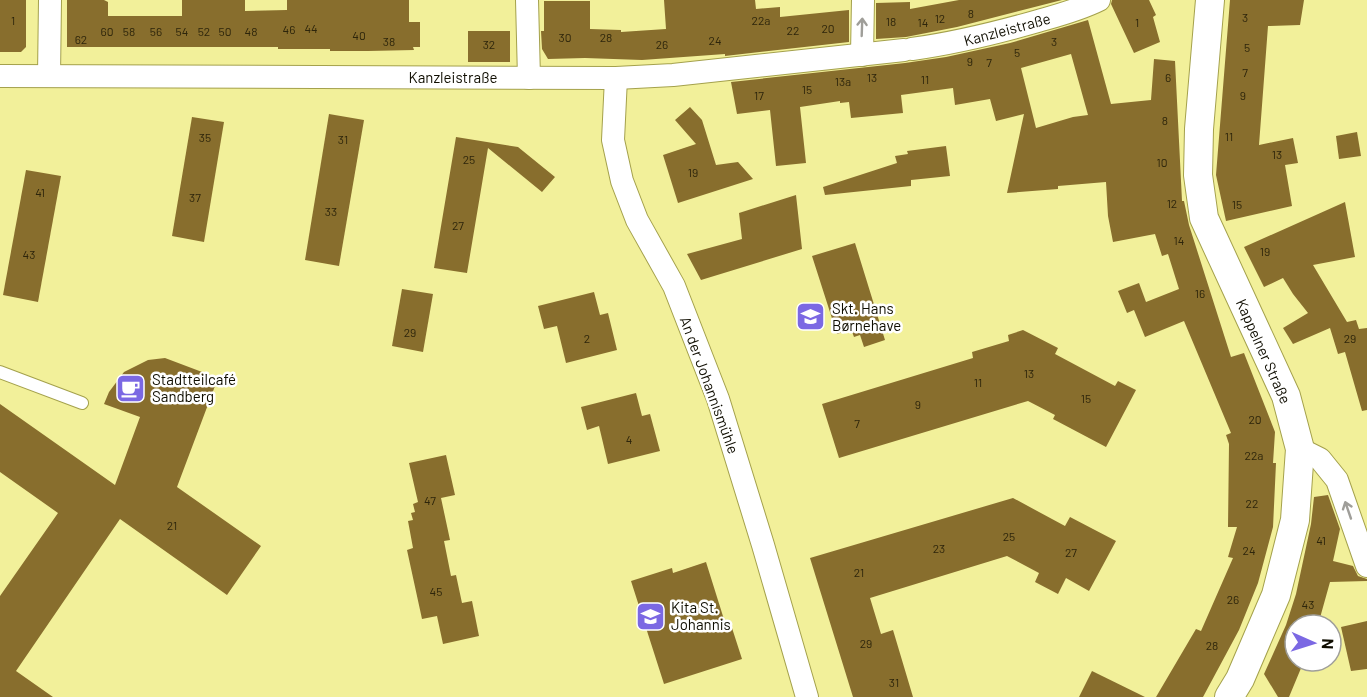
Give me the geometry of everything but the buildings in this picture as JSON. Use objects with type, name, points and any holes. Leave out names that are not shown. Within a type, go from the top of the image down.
[{"type":"street","points":[[49,76],[50,0]]},
{"type":"street","points":[[527,0],[529,78]]},
{"type":"street","points":[[862,55],[863,0]]},
{"type":"street","name":"Kanzleistraße","points":[[0,76],[616,78],[673,75],[949,44],[1084,8],[1099,0]]},
{"type":"street","name":"Kappelner Straße","points":[[1210,0],[1199,129],[1198,175],[1204,218],[1286,396],[1300,449],[1295,520],[1276,595],[1240,679],[1229,697]]},
{"type":"street","name":"An der Johannismühle","points":[[616,78],[613,140],[622,181],[637,220],[674,286],[718,399],[807,697]]},
{"type":"street","points":[[1300,449],[1320,459],[1337,480],[1367,566]]},
{"type":"lane","points":[[0,372],[82,403]]},
{"type":"place","name":"Skt. Hans Børnehave","points":[[811,317]]},
{"type":"place","name":"Stadtteilcafé Sandberg","points":[[131,388]]},
{"type":"place","name":"Kita St. Johannis","points":[[650,616]]}]
